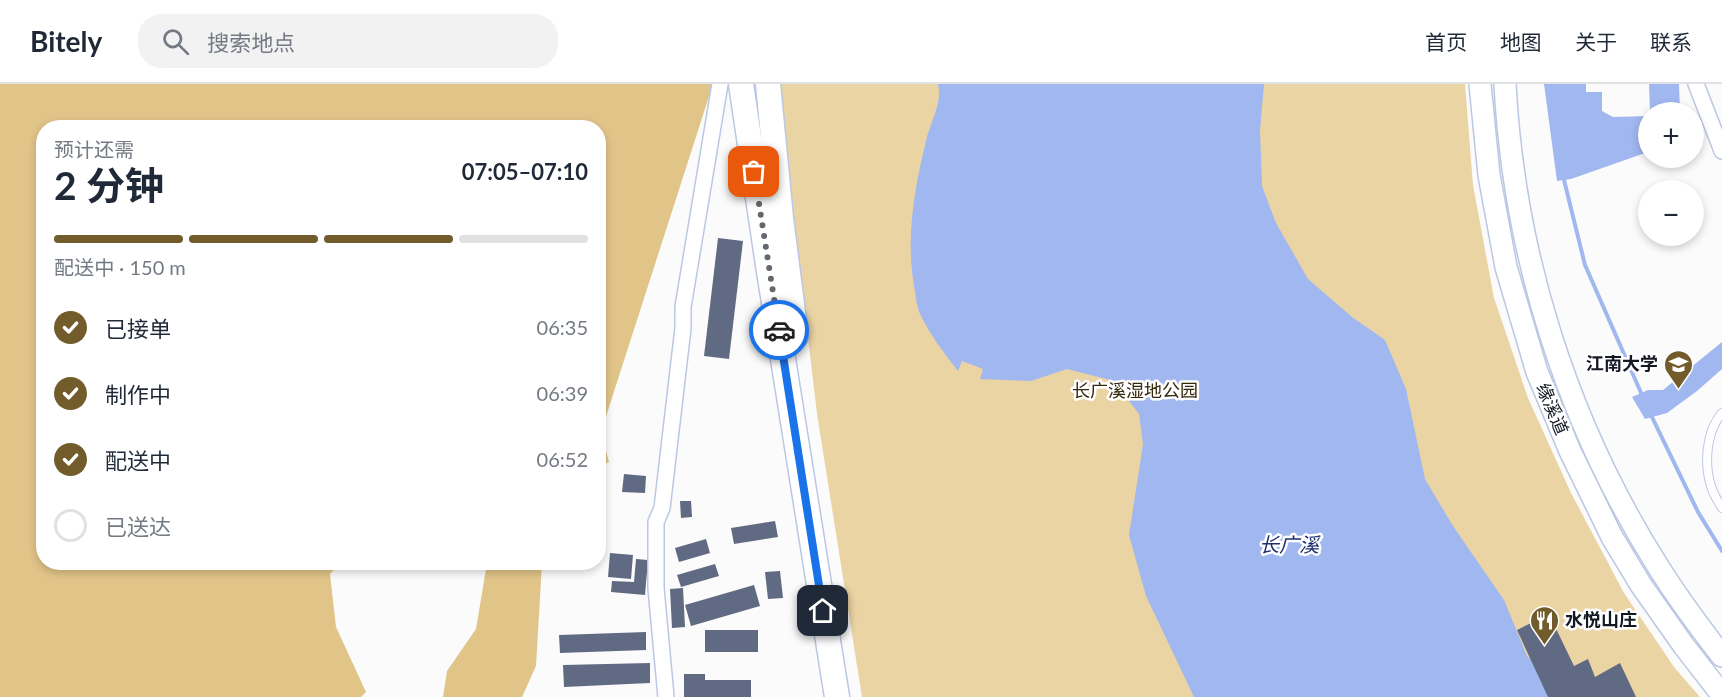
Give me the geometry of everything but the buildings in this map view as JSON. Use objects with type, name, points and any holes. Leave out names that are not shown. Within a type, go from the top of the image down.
[{"type":"highway","points":[[741,84],[852,697]]},
{"type":"highway","points":[[768,84],[781,218],[789,346],[837,697]]},
{"type":"main road","name":"缘溪道","points":[[1480,84],[1490,175],[1506,267],[1537,372],[1570,451],[1612,537],[1653,602],[1722,695]]},
{"type":"main road","name":"缘溪道","points":[[1505,84],[1513,173],[1528,254],[1549,330],[1569,388],[1599,458],[1627,513],[1659,568],[1722,657]]},
{"type":"street","points":[[666,697],[656,588],[656,522],[662,508],[683,328],[683,308],[720,84]]},
{"type":"street","points":[[1696,84],[1722,151]]},
{"type":"lane","points":[[1722,413],[1716,419],[1709,438],[1707,465],[1711,487],[1722,508]]},
{"type":"green space","name":"长广溪湿地公园","points":[[780,84],[1465,84],[1473,185],[1494,298],[1528,398],[1571,493],[1624,593],[1674,667],[1700,697],[862,697],[817,414]]},
{"type":"shaded area","points":[[0,84],[713,84],[606,416],[606,120],[36,120],[36,570],[334,570],[330,574],[336,627],[366,692],[361,697],[0,697]]},
{"type":"shaded area","points":[[486,570],[542,570],[536,666],[522,697],[443,697],[447,671],[476,629]]},
{"type":"water","name":"长广溪","points":[[938,84],[1264,84],[1260,130],[1262,186],[1276,223],[1308,279],[1352,317],[1385,340],[1406,389],[1425,479],[1453,526],[1504,600],[1527,656],[1569,697],[1194,697],[1146,596],[1129,535],[1143,444],[1139,414],[1114,381],[1067,369],[1031,381],[980,379],[983,369],[962,361],[958,371],[942,351],[920,314],[912,272],[912,216],[922,160],[939,98]]},
{"type":"water","points":[[1544,84],[1586,84],[1586,92],[1602,92],[1602,111],[1613,117],[1638,116],[1638,156],[1571,179],[1557,181]]},
{"type":"water","points":[[1649,84],[1679,84],[1680,102],[1650,102]]},
{"type":"water","points":[[1722,342],[1722,369],[1667,413],[1645,419],[1632,397],[1648,390],[1663,390]]},
{"type":"waterway","points":[[1564,180],[1585,265],[1642,395]]},
{"type":"waterway","points":[[1650,413],[1698,512],[1722,551]]},
{"type":"way so far","points":[[754,172],[779,330]]},
{"type":"place","name":"江南大学","points":[[1679,390]]},
{"type":"place","name":"水悦山庄","points":[[1544,646]]},
{"type":"route","points":[[779,330],[823,611]]}]
